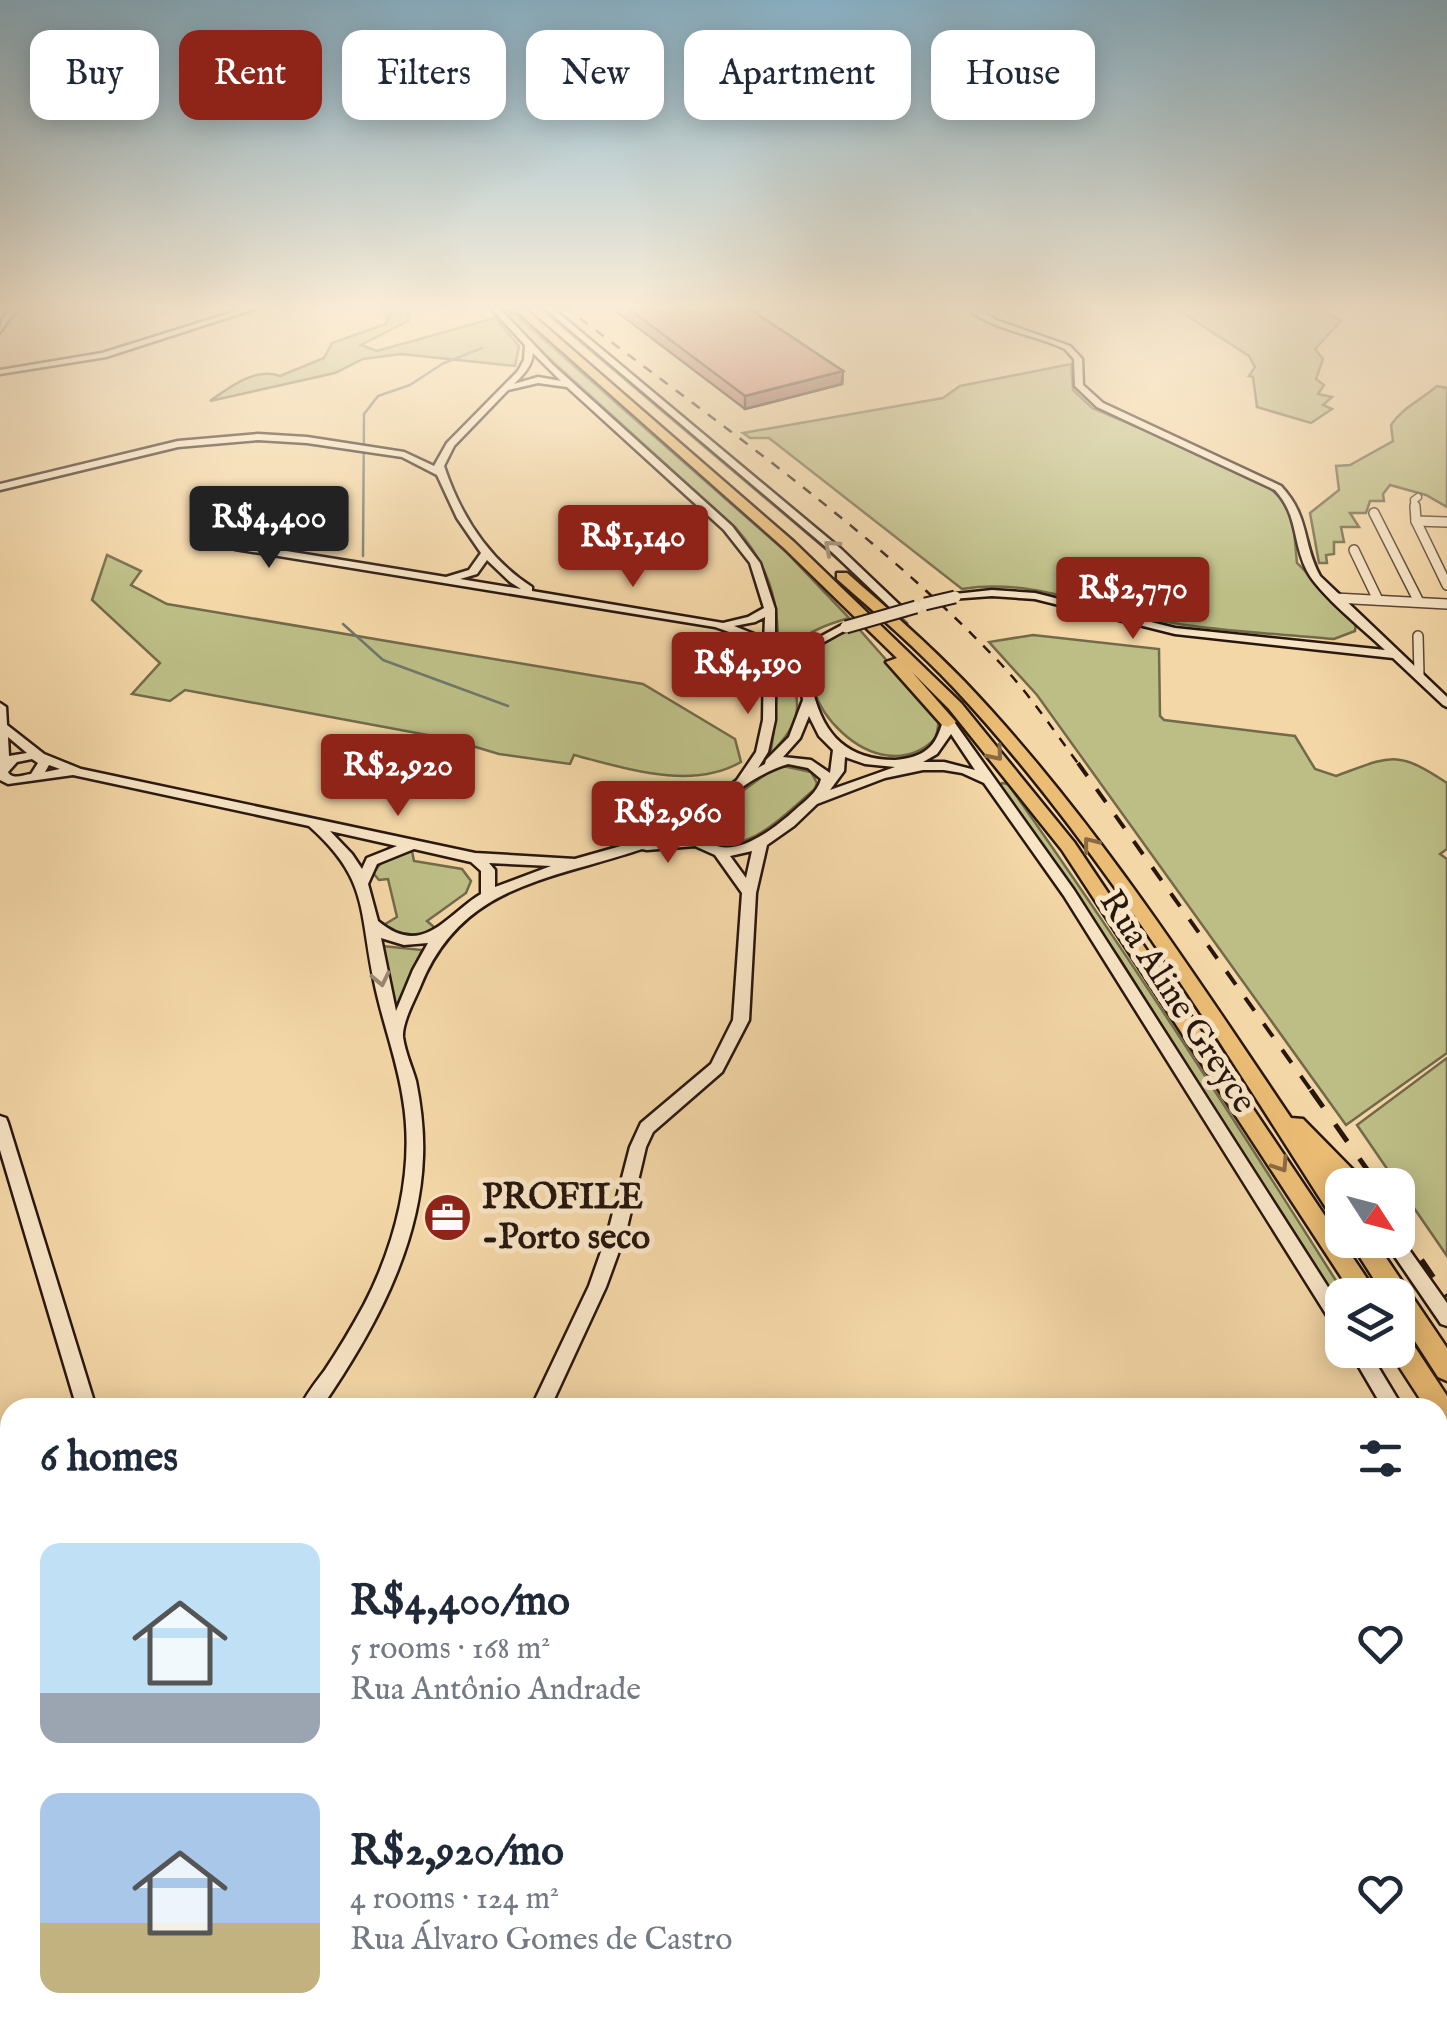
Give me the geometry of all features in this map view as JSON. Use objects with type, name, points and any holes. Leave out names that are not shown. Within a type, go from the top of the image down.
[{"type":"highway","points":[[629,401],[790,545],[955,706],[1026,790],[1125,929],[1355,1278]]},
{"type":"highway","points":[[636,401],[834,568],[951,676],[1128,893],[1325,1186]]},
{"type":"highway","points":[[790,545],[948,722]]},
{"type":"highway","points":[[914,608],[951,676]]},
{"type":"highway","points":[[1253,1078],[1337,1168]]},
{"type":"highway","points":[[1373,1258],[1447,1369]]},
{"type":"highway","points":[[1414,1368],[1434,1398]]},
{"type":"main road","points":[[493,401],[450,445],[441,458],[441,473],[485,555],[506,578],[543,596]]},
{"type":"main road","points":[[590,401],[728,528],[755,563],[770,609],[765,743],[741,784]]},
{"type":"main road","points":[[659,401],[837,551],[914,608]]},
{"type":"main road","points":[[1096,401],[1278,488],[1300,518],[1304,551],[1312,571],[1335,598],[1447,703]]},
{"type":"main road","points":[[0,488],[209,439],[274,437],[356,447],[404,455],[441,473]]},
{"type":"main road","points":[[404,455],[450,445]]},
{"type":"main road","points":[[302,555],[274,520],[256,517],[236,521],[222,530],[220,540],[225,544],[718,624],[750,636],[770,656]]},
{"type":"main road","points":[[242,547],[268,542],[280,528]]},
{"type":"main road","points":[[440,579],[472,572],[482,564],[485,555]]},
{"type":"main road","points":[[948,722],[938,749],[907,762],[875,763],[839,749],[825,736],[808,700],[806,653],[817,640],[846,628],[954,597],[992,594],[1035,596],[1174,630],[1362,652],[1393,650]]},
{"type":"main road","points":[[718,624],[744,622],[770,609]]},
{"type":"main road","points":[[1311,645],[1358,641],[1364,631],[1361,621]]},
{"type":"main road","points":[[1336,644],[1393,650]]},
{"type":"main road","points":[[1362,652],[1423,677]]},
{"type":"main road","points":[[633,847],[708,809],[765,768],[799,730],[808,700]]},
{"type":"main road","points":[[0,707],[2,775],[7,780],[78,772]]},
{"type":"main road","name":"Rua Aline Greyce","points":[[948,722],[1143,1007],[1325,1297]]},
{"type":"main road","points":[[0,797],[44,766],[41,758],[2,726]]},
{"type":"main road","points":[[786,748],[808,736],[825,736]]},
{"type":"main road","points":[[395,1033],[415,978],[442,933],[488,895],[570,862],[633,847],[698,842],[720,852],[742,852],[825,788],[838,771],[839,749]]},
{"type":"main road","points":[[2,775],[20,756],[41,758],[78,772],[475,858],[570,862]]},
{"type":"main road","points":[[765,768],[790,760],[812,765],[827,778],[825,788]]},
{"type":"main road","points":[[810,803],[878,778],[937,764],[962,767],[992,782]]},
{"type":"main road","points":[[698,842],[692,830],[708,809]]},
{"type":"main road","points":[[312,823],[345,849],[364,882],[381,983],[414,1117],[414,1174],[392,1264],[316,1398]]},
{"type":"main road","points":[[545,1398],[597,1287],[617,1232],[638,1146],[647,1128],[717,1068],[742,1020],[749,893],[761,841]]},
{"type":"main road","points":[[364,882],[372,860],[418,845]]},
{"type":"main road","points":[[720,852],[749,893]]},
{"type":"main road","points":[[475,858],[488,870],[488,895]]},
{"type":"main road","points":[[370,923],[385,936],[408,942],[442,933]]},
{"type":"main road","points":[[0,1123],[83,1398]]},
{"type":"main road","points":[[1405,1258],[1447,1318]]},
{"type":"main road","points":[[1369,1368],[1388,1398]]},
{"type":"street","points":[[1418,496],[1414,500],[1416,521],[1447,586]]},
{"type":"street","points":[[1374,513],[1419,602]]},
{"type":"street","points":[[1416,521],[1447,522]]},
{"type":"street","points":[[1354,550],[1378,600]]},
{"type":"street","points":[[1335,598],[1447,604]]},
{"type":"street","points":[[1418,636],[1423,677]]},
{"type":"green space","points":[[596,401],[614,401],[786,552],[849,618],[809,634],[796,648],[792,670],[796,716],[770,755],[776,702],[777,620],[761,564],[736,528]]},
{"type":"green space","points":[[651,401],[828,548],[908,624],[848,568]]},
{"type":"green space","points":[[925,401],[1085,401],[1092,408],[1243,472],[1271,489],[1292,510],[1297,563],[1356,622],[1355,631],[1334,639],[1213,629],[1146,618],[1042,591],[962,589],[769,438],[750,438],[743,433]]},
{"type":"green space","points":[[1256,401],[1327,401],[1323,405],[1332,409],[1311,423],[1257,407]]},
{"type":"green space","points":[[1417,401],[1447,401],[1447,507],[1426,495],[1390,485],[1383,494],[1384,501],[1370,501],[1366,513],[1350,513],[1359,527],[1341,527],[1344,542],[1334,542],[1334,554],[1326,555],[1327,563],[1319,563],[1310,513],[1339,490],[1336,466],[1350,465],[1393,441],[1391,425]]},
{"type":"green space","points":[[107,555],[141,571],[131,585],[167,604],[643,684],[735,739],[741,762],[701,775],[658,774],[574,755],[570,764],[499,754],[449,739],[185,690],[170,701],[132,694],[160,663],[92,600]]},
{"type":"green space","points":[[859,629],[939,720],[936,738],[913,753],[888,756],[864,748],[824,712],[813,689],[811,667],[818,647],[831,637]]},
{"type":"green space","points":[[1033,635],[1159,649],[1160,716],[1164,720],[1295,736],[1315,769],[1336,776],[1393,759],[1416,765],[1447,783],[1447,849],[1440,854],[1447,859],[1447,1053],[1346,1125],[1037,695],[989,642]]},
{"type":"green space","points":[[783,766],[811,772],[817,783],[815,789],[752,837],[724,843],[710,838],[705,822],[711,814],[770,771]]},
{"type":"green space","points":[[1008,784],[1180,1037],[1334,1278],[1325,1278],[1325,1286],[1120,959],[1000,786]]},
{"type":"green space","points":[[412,851],[414,861],[462,869],[471,881],[466,893],[427,921],[434,927],[432,932],[404,938],[382,926],[397,917],[388,879],[379,880],[373,873],[384,859]]},
{"type":"green space","points":[[382,946],[422,950],[396,1007]]},
{"type":"green space","points":[[1447,1058],[1447,1256],[1415,1209],[1415,1168],[1387,1168],[1357,1125]]},
{"type":"waterway","points":[[363,556],[364,414],[374,401]]},
{"type":"waterway","points":[[343,624],[383,660],[508,706]]},
{"type":"railway","points":[[690,401],[844,520],[950,613],[1032,700],[1080,766]]},
{"type":"railway","points":[[1078,763],[1313,1093]]},
{"type":"railway","points":[[1311,1090],[1366,1168]]},
{"type":"railway","points":[[1415,1250],[1447,1297]]},
{"type":"place","name":"PROFILE -Porto seco","points":[[447,1218]]}]
